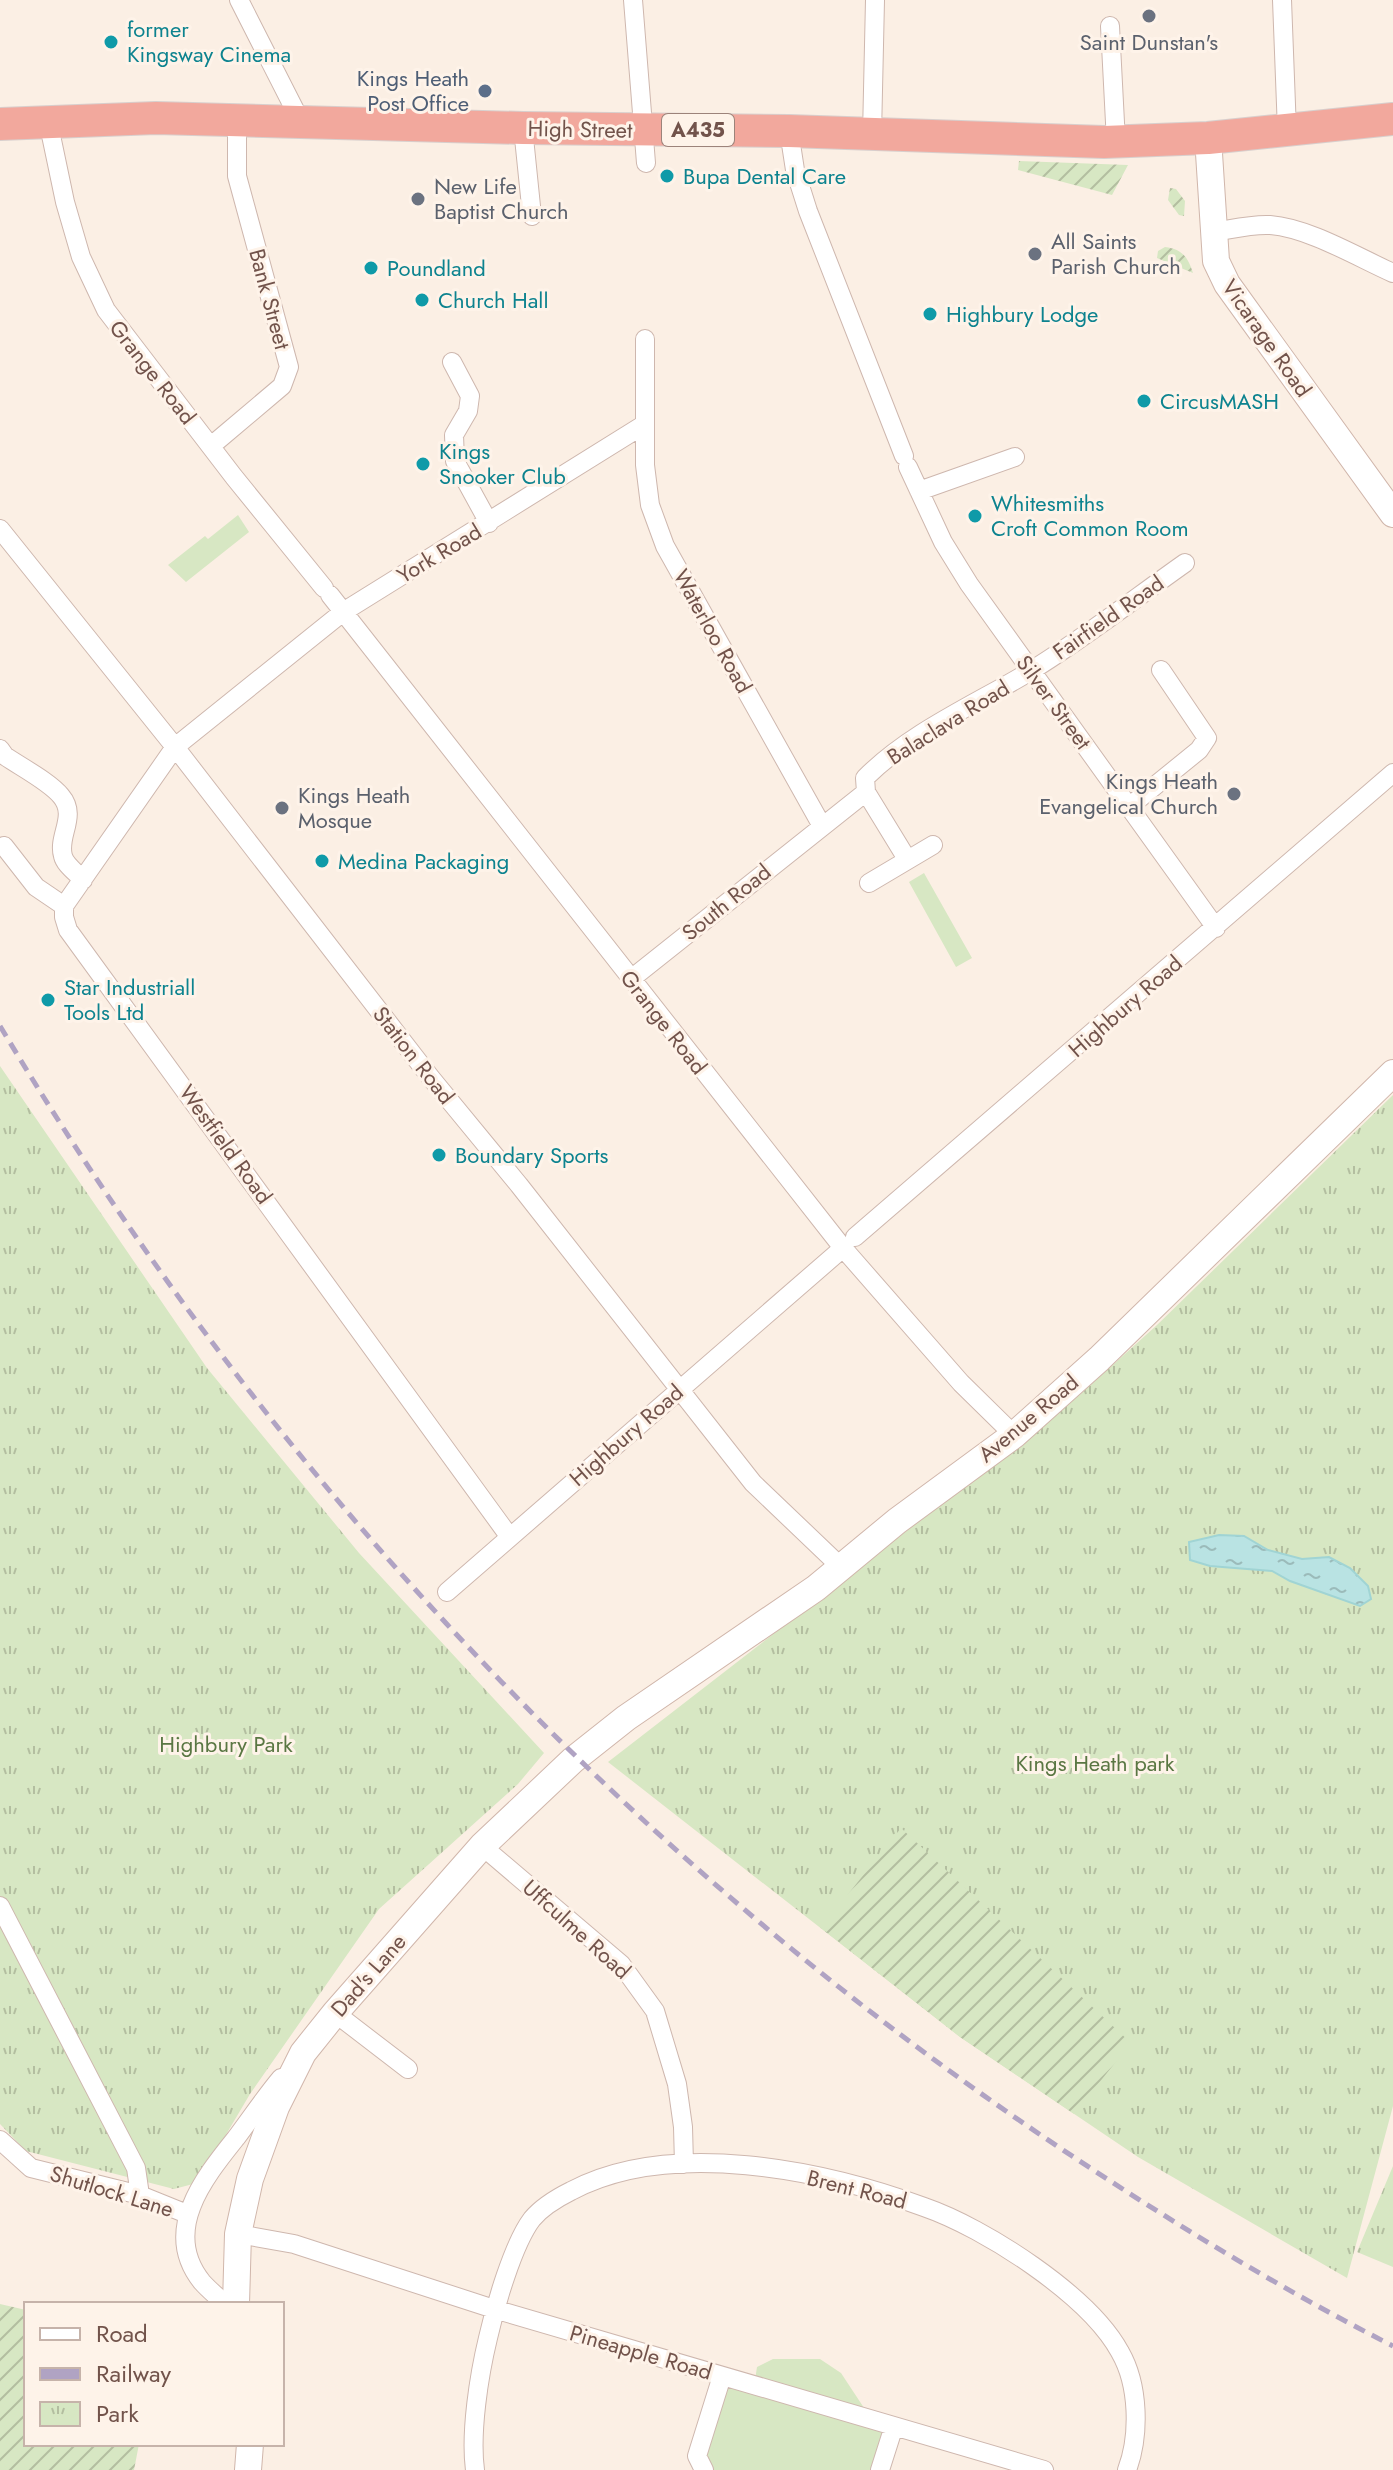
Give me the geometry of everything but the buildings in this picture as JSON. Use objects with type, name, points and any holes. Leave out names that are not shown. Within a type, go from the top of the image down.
[{"type":"highway","name":"High Street","points":[[0,124],[156,118],[523,128],[789,131],[1116,142],[1208,138]]},
{"type":"highway","name":"A435","points":[[1208,138],[1393,119]]},
{"type":"street","points":[[239,0],[301,122]]},
{"type":"street","points":[[633,0],[646,163]]},
{"type":"street","points":[[872,135],[875,0]]},
{"type":"street","points":[[1282,0],[1287,131]]},
{"type":"street","points":[[1110,26],[1116,142]]},
{"type":"street","name":"Bank Street","points":[[211,446],[282,386],[289,367],[237,176],[237,119]]},
{"type":"street","name":"Grange Road","points":[[48,121],[65,202],[81,257],[106,310],[631,979],[961,1383],[1014,1435]]},
{"type":"street","points":[[523,128],[532,216]]},
{"type":"street","name":"Silver Street","points":[[789,131],[795,170],[808,211],[906,462],[943,542],[969,584],[1216,928]]},
{"type":"street","name":"Vicarage Road","points":[[1208,138],[1216,261],[1227,284],[1393,514]]},
{"type":"street","points":[[1214,232],[1252,225],[1296,230],[1393,273]]},
{"type":"street","points":[[645,339],[645,424]]},
{"type":"street","points":[[452,362],[470,396],[468,411],[454,435],[455,461],[489,523]]},
{"type":"street","name":"York Road","points":[[175,747],[343,612],[645,424]]},
{"type":"street","name":"Waterloo Road","points":[[645,424],[645,465],[650,505],[665,546],[822,826]]},
{"type":"street","points":[[919,491],[1015,457]]},
{"type":"street","name":"Station Road","points":[[0,529],[753,1483],[842,1568]]},
{"type":"street","name":"Fairfield Road","points":[[1031,671],[1185,563]]},
{"type":"street","points":[[1130,806],[1199,750],[1207,738],[1161,670]]},
{"type":"street","name":"Balaclava Road","points":[[866,792],[865,778],[878,765],[948,717],[1031,671]]},
{"type":"street","points":[[4,846],[36,887],[64,906],[175,747]]},
{"type":"street","points":[[0,749],[5,756],[61,795],[69,821],[62,848],[63,860],[83,880]]},
{"type":"street","name":"Highbury Road","points":[[447,1592],[1393,773]]},
{"type":"street","points":[[866,792],[907,859]]},
{"type":"street","name":"South Road","points":[[631,979],[866,792]]},
{"type":"street","points":[[869,883],[933,845]]},
{"type":"street","name":"Westfield Road","points":[[64,906],[68,930],[509,1536]]},
{"type":"street","name":"Avenue Road","points":[[626,1718],[842,1568],[897,1521],[1014,1435],[1099,1359],[1393,1073]]},
{"type":"street","name":"Dad's Lane","points":[[236,2302],[238,2234],[250,2179],[266,2131],[303,2053],[482,1846],[573,1760],[626,1718]]},
{"type":"street","name":"Uffculme Road","points":[[482,1846],[621,1964],[655,2011],[677,2084],[684,2164]]},
{"type":"street","points":[[0,1906],[136,2168],[140,2195]]},
{"type":"street","points":[[335,2013],[408,2069]]},
{"type":"street","name":"Shutlock Lane","points":[[223,2302],[202,2282],[194,2268],[186,2242],[187,2214],[204,2178],[303,2053]]},
{"type":"street","name":"Shutlock Lane","points":[[0,2140],[31,2168],[140,2195],[187,2214]]},
{"type":"street","name":"Brent Road","points":[[475,2470],[477,2404],[494,2309],[513,2258],[532,2220],[556,2199],[595,2178],[624,2170],[650,2165],[737,2164],[842,2181],[926,2207],[987,2236],[1032,2265],[1092,2315],[1123,2356],[1134,2396],[1135,2417],[1132,2456],[1127,2470]]},
{"type":"street","name":"Pineapple Road","points":[[238,2234],[294,2244],[494,2309],[1044,2470]]},
{"type":"street","points":[[704,2470],[697,2456],[722,2376]]},
{"type":"street","points":[[880,2470],[894,2426]]},
{"type":"street","points":[[248,2470],[250,2446]]},
{"type":"green space","points":[[1019,161],[1128,165],[1112,195],[1018,170]]},
{"type":"green space","points":[[1170,188],[1176,189],[1185,201],[1184,216],[1179,215],[1168,200]]},
{"type":"green space","points":[[1165,247],[1184,255],[1193,273],[1157,258],[1158,251]]},
{"type":"green space","points":[[238,515],[249,532],[186,582],[168,565],[205,536],[208,539]]},
{"type":"green space","points":[[924,873],[972,958],[956,967],[909,882]]},
{"type":"green space","name":"Highbury Park","points":[[0,1066],[207,1368],[359,1553],[544,1753],[518,1784],[379,1909],[250,2094],[211,2160],[193,2184],[174,2189],[26,2151],[0,2124]]},
{"type":"green space","name":"Kings Heath park","points":[[1393,1095],[1393,2106],[1347,2278],[1138,2157],[960,2037],[608,1762],[1075,1399],[1157,1325]]},
{"type":"green space","points":[[901,1828],[1131,2043],[1074,2114],[960,2037],[821,1928]]},
{"type":"green space","points":[[1393,2166],[1393,2267],[1357,2252]]},
{"type":"green space","points":[[0,2304],[24,2310],[24,2446],[139,2446],[134,2470],[0,2470]]},
{"type":"green space","points":[[773,2359],[820,2359],[841,2373],[870,2417],[755,2380],[757,2367]]},
{"type":"green space","points":[[724,2380],[891,2429],[877,2470],[707,2470],[701,2454]]},
{"type":"water","points":[[1219,1535],[1244,1536],[1268,1550],[1302,1559],[1329,1557],[1350,1568],[1368,1586],[1371,1599],[1360,1606],[1290,1581],[1272,1571],[1210,1566],[1190,1560],[1189,1542]]},
{"type":"railway","points":[[0,1026],[105,1191],[217,1349],[338,1501],[466,1645],[602,1782],[746,1911],[898,2033],[1057,2146],[1139,2199],[1264,2276],[1393,2346]]},
{"type":"place","name":"Saint Dunstan's","points":[[1149,16]]},
{"type":"place","name":"former Kingsway Cinema","points":[[111,42]]},
{"type":"place","name":"Kings Heath Post Office","points":[[485,91]]},
{"type":"place","name":"Bupa Dental Care","points":[[667,176]]},
{"type":"place","name":"New Life Baptist Church","points":[[418,199]]},
{"type":"place","name":"All Saints Parish Church","points":[[1035,254]]},
{"type":"place","name":"Poundland","points":[[371,268]]},
{"type":"place","name":"Church Hall","points":[[422,300]]},
{"type":"place","name":"Highbury Lodge","points":[[930,314]]},
{"type":"place","name":"CircusMASH","points":[[1144,401]]},
{"type":"place","name":"Kings Snooker Club","points":[[423,464]]},
{"type":"place","name":"Whitesmiths Croft Common Room","points":[[975,516]]},
{"type":"place","name":"Kings Heath Evangelical Church","points":[[1234,794]]},
{"type":"place","name":"Kings Heath Mosque","points":[[282,808]]},
{"type":"place","name":"Medina Packaging","points":[[322,861]]},
{"type":"place","name":"Star Industriall Tools Ltd","points":[[48,1000]]},
{"type":"place","name":"Boundary Sports","points":[[439,1155]]}]
